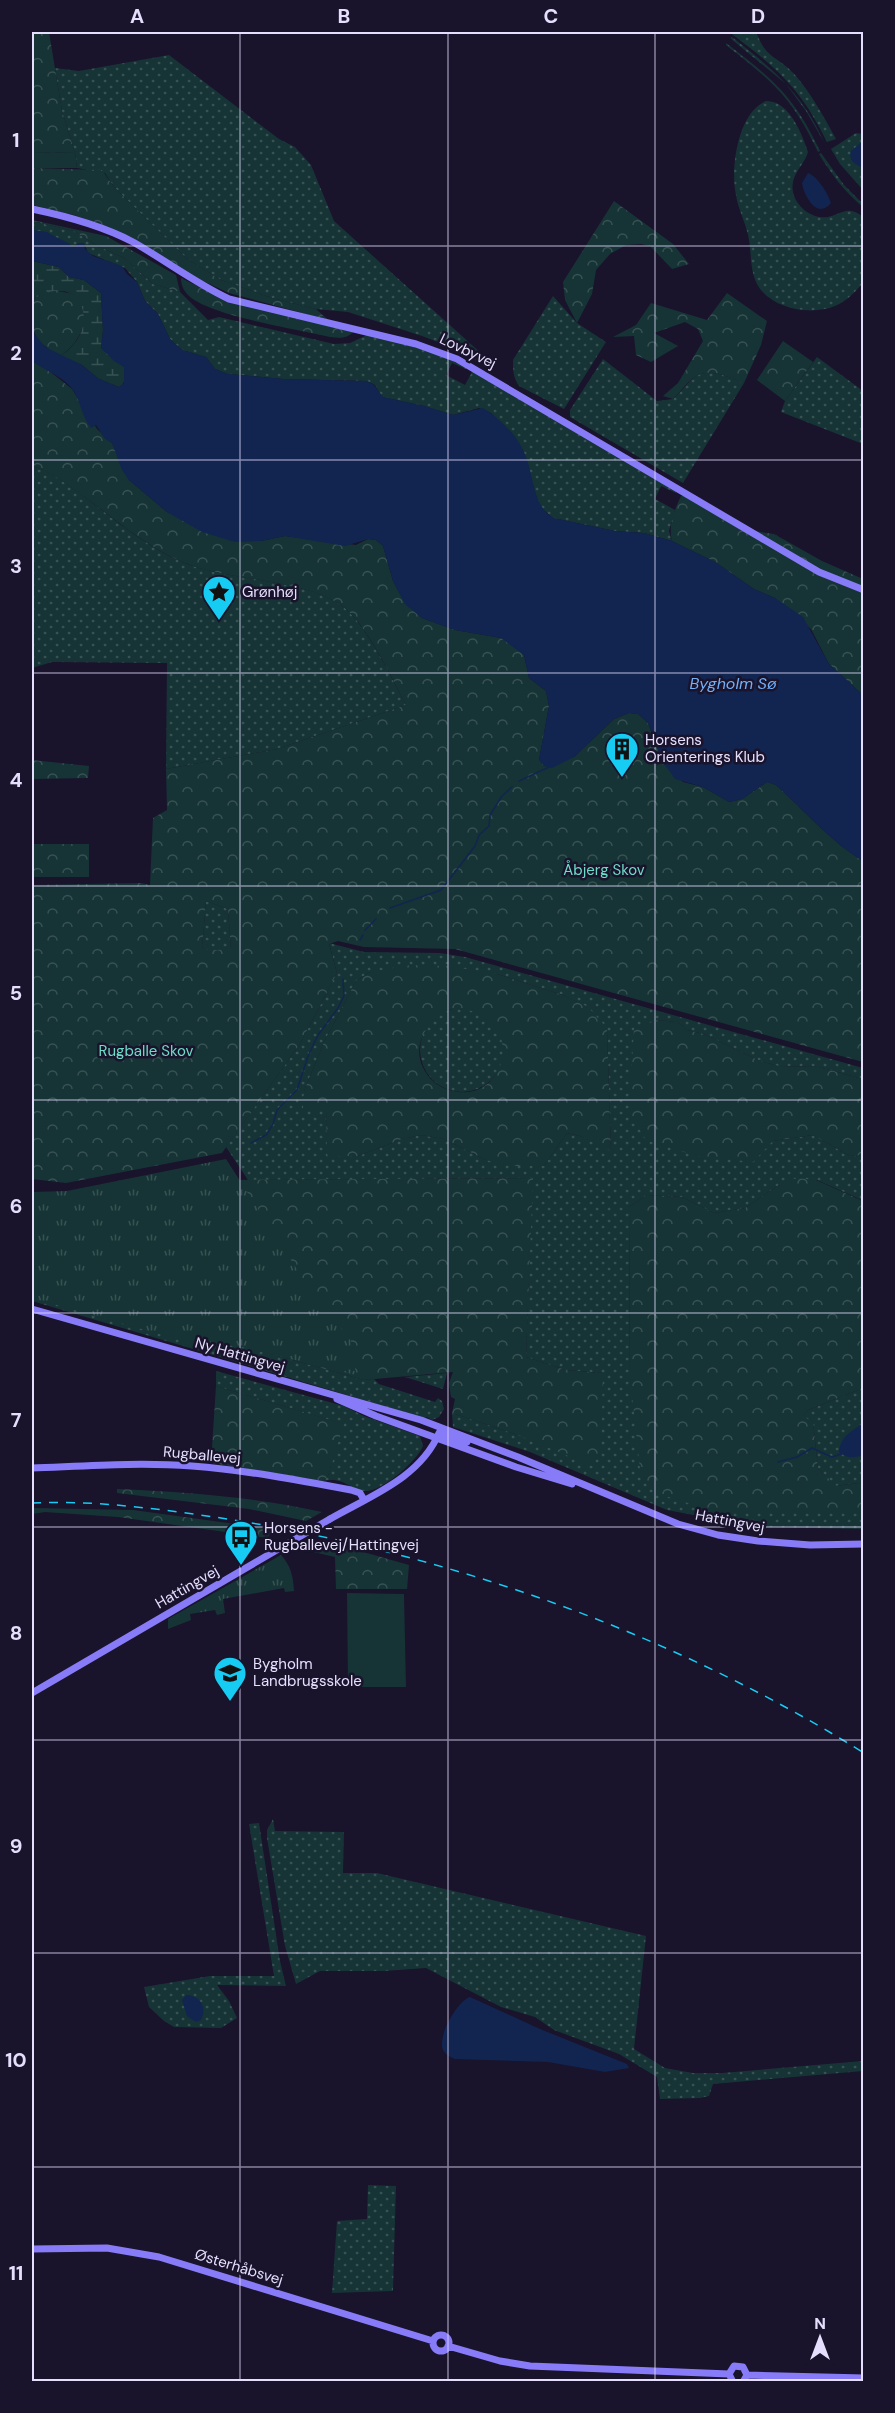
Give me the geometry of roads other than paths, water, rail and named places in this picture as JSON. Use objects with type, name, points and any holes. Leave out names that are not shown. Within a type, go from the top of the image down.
[{"type":"street","name":"Lovbyvej","points":[[32,209],[74,218],[109,231],[229,299],[416,344],[457,358],[819,572],[864,590]]},
{"type":"street","name":"Ny Hattingvej","points":[[32,1309],[441,1427]]},
{"type":"street","name":"Hattingvej","points":[[312,1389],[376,1416],[516,1467],[597,1492]]},
{"type":"street","name":"Hattingvej","points":[[32,1693],[410,1473],[427,1457],[441,1427],[678,1524],[718,1535],[758,1541],[810,1545],[864,1544]]},
{"type":"street","points":[[437,1437],[447,1435],[496,1453],[518,1457]]},
{"type":"street","name":"Rugballevej","points":[[32,1468],[149,1464],[214,1468],[351,1490],[360,1493],[364,1500]]},
{"type":"street","name":"Østerhåbsvej","points":[[32,2249],[107,2247],[159,2257],[433,2341]]},
{"type":"street","points":[[437,2336],[444,2336],[448,2340],[448,2346],[446,2350],[439,2351],[433,2346],[433,2341],[437,2336]]},
{"type":"street","points":[[448,2346],[500,2361],[530,2366],[729,2374]]},
{"type":"street","points":[[729,2374],[732,2368],[737,2366],[743,2367],[745,2378],[864,2378]]},
{"type":"street","points":[[729,2374],[733,2382]]},
{"type":"water","points":[[863,141],[863,168],[853,162],[850,154]]},
{"type":"water","points":[[808,173],[818,181],[827,195],[831,203],[826,208],[816,208],[808,200],[802,183]]},
{"type":"water","name":"Bygholm Sø","points":[[33,230],[46,232],[70,244],[72,248],[79,243],[84,243],[85,249],[93,256],[122,266],[127,274],[137,282],[145,301],[158,314],[170,339],[182,350],[206,357],[215,369],[228,374],[283,379],[367,381],[374,385],[383,397],[453,415],[483,408],[517,439],[524,452],[537,497],[546,512],[553,518],[615,531],[644,533],[672,541],[715,562],[754,589],[775,598],[803,617],[829,664],[863,695],[863,861],[829,835],[776,785],[767,782],[742,799],[729,802],[703,787],[675,779],[663,762],[648,723],[638,714],[629,713],[614,719],[574,757],[552,768],[544,766],[539,760],[549,706],[546,691],[529,678],[524,655],[501,638],[455,630],[422,618],[405,604],[393,581],[383,546],[376,540],[368,539],[345,546],[285,536],[261,541],[235,542],[202,532],[167,512],[129,480],[122,470],[112,443],[105,439],[96,425],[91,428],[71,388],[32,361],[32,331],[45,347],[82,365],[99,379],[119,387],[124,383],[124,367],[101,348],[103,331],[101,293],[84,280],[69,277],[59,267],[32,261]]},
{"type":"water","points":[[863,1423],[863,1455],[851,1457],[839,1452],[844,1438]]},
{"type":"water","points":[[186,1995],[196,1998],[201,2003],[203,2015],[201,2020],[196,2022],[187,2016],[182,2000]]},
{"type":"water","points":[[470,1997],[540,2029],[627,2064],[629,2068],[605,2072],[548,2062],[455,2059],[443,2050],[443,2037],[454,2012]]},
{"type":"waterway","points":[[519,781],[549,767]]},
{"type":"waterway","points":[[390,908],[441,890],[475,846],[479,835],[489,826],[490,815],[502,796],[512,787]]},
{"type":"waterway","points":[[365,930],[376,919]]},
{"type":"waterway","points":[[360,940],[363,935]]},
{"type":"waterway","points":[[251,1143],[266,1135],[273,1124],[277,1110],[297,1090],[308,1056],[318,1035],[344,996],[343,979]]},
{"type":"waterway","points":[[778,1462],[797,1457],[812,1448],[832,1457],[841,1454]]},
{"type":"railway","points":[[32,1503],[103,1504],[221,1518],[306,1533],[390,1552],[473,1576],[554,1603],[635,1635],[713,1670],[790,1710],[864,1753]]},
{"type":"place","name":"Grønhøj","points":[[219,621]]},
{"type":"place","name":"Horsens Orienterings Klub","points":[[622,778]]},
{"type":"place","name":"Horsens - Rugballevej/Hattingvej","points":[[241,1566]]},
{"type":"place","name":"Bygholm Landbrugsskole","points":[[230,1702]]},
{"type":"park label","name":"Åbjerg Skov","points":[[604,870]]},
{"type":"park label","name":"Rugballe Skov","points":[[146,1051]]}]
